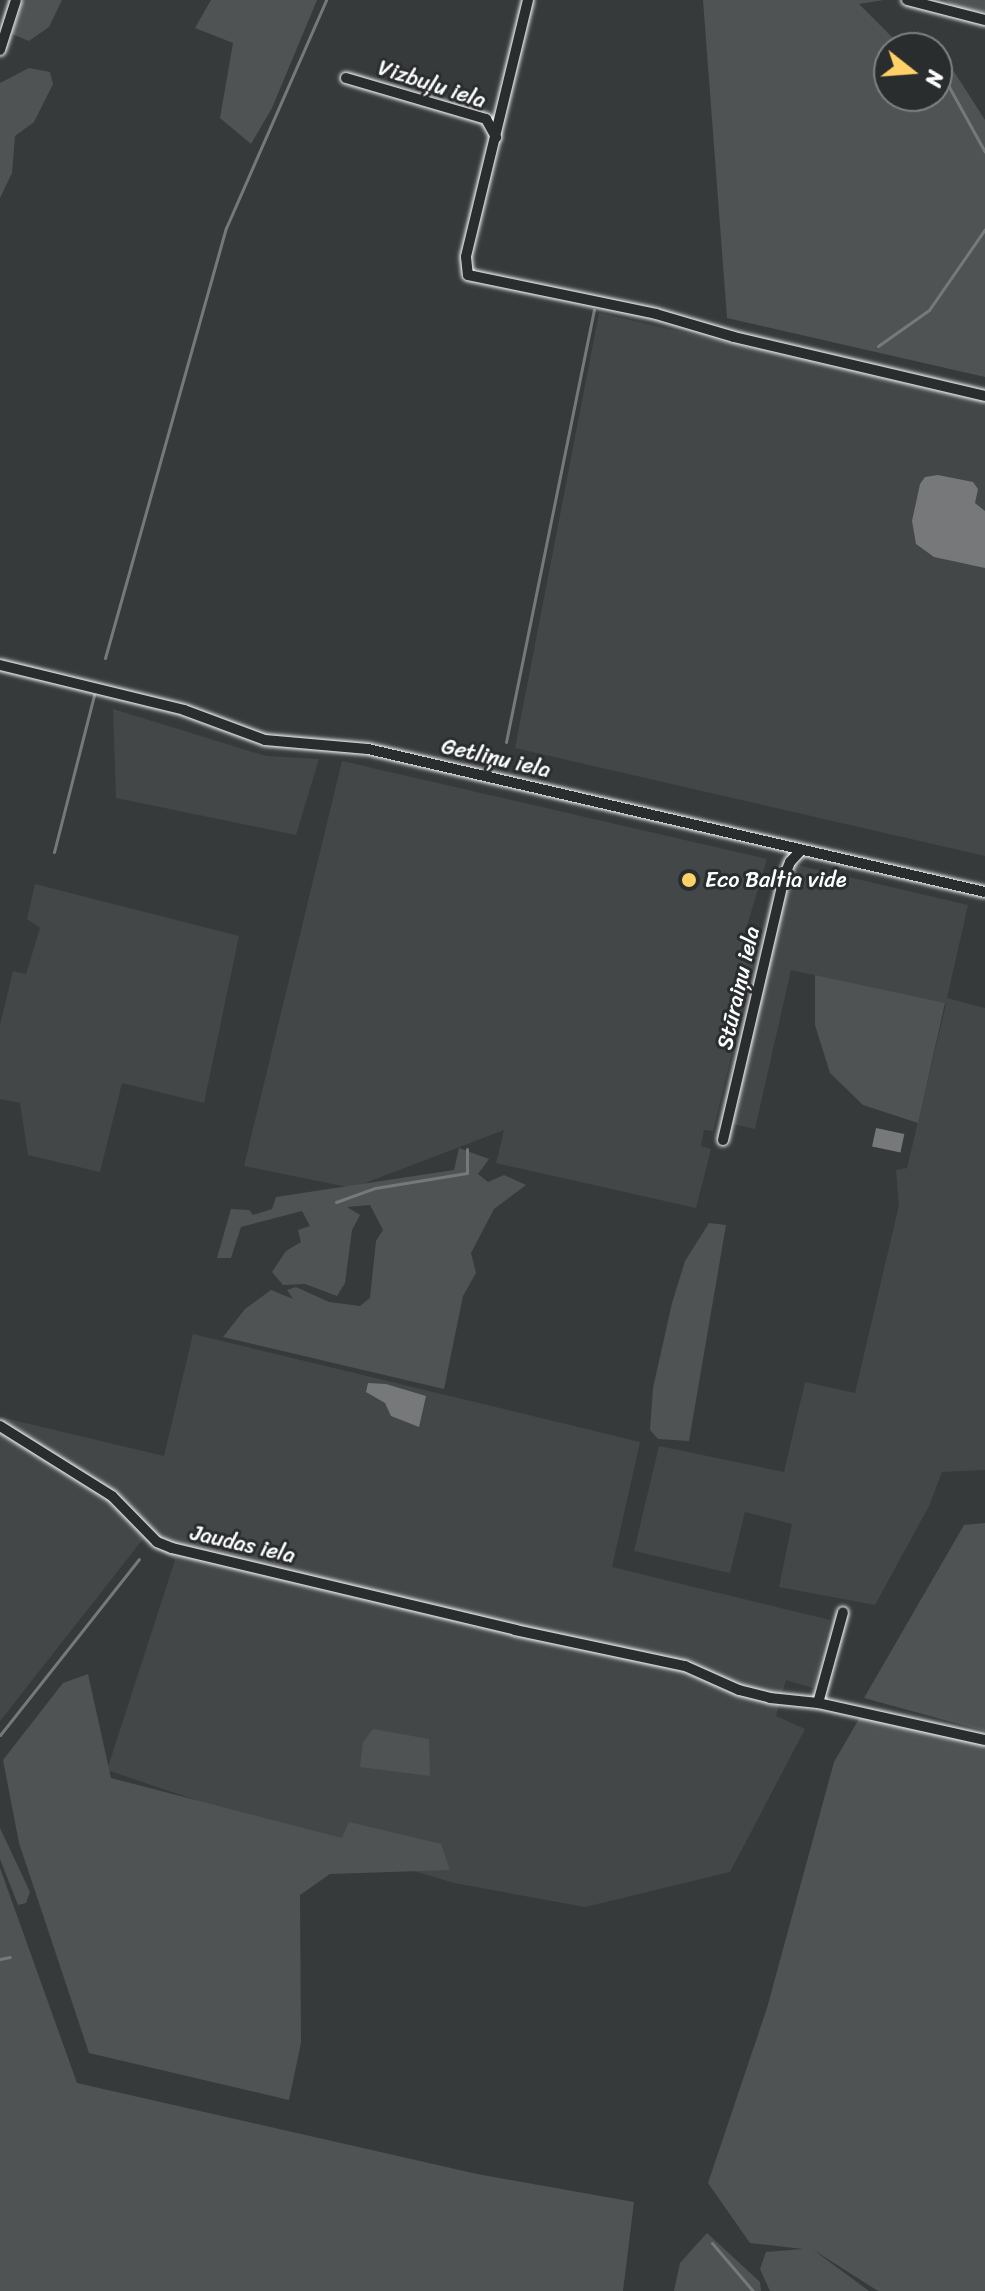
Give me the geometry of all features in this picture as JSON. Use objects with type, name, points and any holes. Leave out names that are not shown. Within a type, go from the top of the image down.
[{"type":"street","points":[[0,50],[16,0]]},
{"type":"street","points":[[528,0],[466,257],[468,275],[656,314],[734,337],[985,396]]},
{"type":"street","points":[[907,0],[985,20]]},
{"type":"street","name":"Vizbuļu iela","points":[[346,78],[486,119],[496,139]]},
{"type":"street","name":"Getliņu iela","points":[[0,665],[184,710],[265,740],[368,749],[985,892]]},
{"type":"street","name":"Stūraiņu iela","points":[[723,1140],[784,877],[790,862],[801,850]]},
{"type":"street","name":"Jaudas iela","points":[[0,1426],[112,1496],[157,1542],[172,1548],[515,1630],[685,1666],[739,1690],[770,1698],[818,1703],[985,1740]]},
{"type":"street","points":[[818,1703],[843,1612]]},
{"type":"shaded area","points":[[23,0],[62,0],[49,27],[29,41],[12,34]]},
{"type":"shaded area","points":[[211,0],[317,0],[272,108],[251,144],[220,118],[233,43],[195,28]]},
{"type":"shaded area","points":[[703,0],[884,0],[859,4],[887,32],[873,32],[873,112],[953,112],[953,70],[985,120],[985,377],[727,318]]},
{"type":"shaded area","points":[[945,0],[985,0],[985,12],[959,9]]},
{"type":"shaded area","points":[[29,68],[50,72],[53,84],[34,122],[15,136],[12,173],[0,198],[0,83]]},
{"type":"shaded area","points":[[599,313],[985,402],[985,856],[515,748]]},
{"type":"shaded area","points":[[938,475],[973,482],[978,489],[975,503],[985,511],[985,568],[934,557],[916,544],[912,521],[920,484],[925,477]]},
{"type":"shaded area","points":[[113,709],[266,756],[319,759],[296,835],[116,798]]},
{"type":"shaded area","points":[[342,761],[767,859],[742,942],[758,945],[713,1131],[704,1130],[701,1146],[711,1149],[696,1208],[496,1163],[504,1130],[352,1188],[244,1166]]},
{"type":"shaded area","points":[[793,864],[968,905],[947,998],[985,1008],[985,1470],[942,1472],[929,1506],[875,1605],[779,1587],[792,1524],[745,1512],[730,1573],[634,1551],[659,1446],[784,1472],[805,1382],[855,1393],[899,1205],[896,1170],[907,1168],[946,1004],[791,970],[755,1129],[733,1124]]},
{"type":"shaded area","points":[[35,884],[239,936],[204,1103],[122,1083],[100,1172],[28,1155],[20,1103],[0,1099],[0,1025],[13,971],[26,974],[40,928],[27,919]]},
{"type":"shaded area","points":[[815,975],[945,1003],[918,1123],[863,1105],[830,1073],[815,1025]]},
{"type":"shaded area","points":[[876,1128],[904,1134],[900,1153],[872,1147]]},
{"type":"shaded area","points":[[459,1148],[489,1159],[478,1174],[488,1182],[504,1175],[526,1185],[494,1209],[471,1253],[476,1273],[463,1296],[444,1389],[223,1337],[245,1309],[271,1290],[293,1299],[287,1290],[296,1287],[329,1302],[360,1306],[370,1298],[376,1241],[383,1230],[370,1205],[347,1207],[360,1215],[352,1230],[345,1283],[337,1296],[305,1284],[283,1285],[272,1272],[286,1251],[301,1242],[298,1230],[310,1226],[302,1211],[241,1227],[231,1258],[217,1258],[231,1209],[249,1210],[253,1215],[272,1209],[276,1197],[454,1170]]},
{"type":"shaded area","points":[[709,1223],[726,1225],[689,1441],[658,1439],[650,1430],[653,1388],[672,1303],[685,1261]]},
{"type":"shaded area","points":[[193,1334],[640,1442],[612,1567],[830,1620],[813,1688],[786,1680],[776,1716],[805,1729],[730,1872],[585,1907],[454,1883],[325,1844],[107,1770],[175,1560],[143,1539],[0,1721],[0,1417],[164,1456]]},
{"type":"shaded area","points":[[368,1383],[386,1384],[426,1396],[419,1427],[391,1416],[385,1403],[366,1392]]},
{"type":"shaded area","points":[[985,1523],[985,1731],[864,1698],[964,1525]]},
{"type":"shaded area","points":[[88,1674],[111,1778],[342,1838],[349,1822],[441,1844],[450,1870],[330,1874],[300,1895],[301,2043],[289,2100],[89,2053],[19,1843],[3,1760],[63,1683]]},
{"type":"shaded area","points":[[863,1712],[985,1739],[985,2291],[878,2291],[812,2249],[869,2291],[770,2291],[760,2269],[766,2252],[803,2249],[750,2243],[708,2183],[767,2008],[834,1762]]},
{"type":"shaded area","points":[[373,1729],[429,1739],[430,1776],[360,1767],[363,1742]]},
{"type":"shaded area","points":[[0,1828],[30,1892],[26,1903],[18,1905],[0,1859]]},
{"type":"shaded area","points":[[0,1868],[77,2083],[477,2174],[634,2202],[623,2291],[0,2291]]},
{"type":"shaded area","points":[[707,2233],[760,2282],[761,2291],[674,2291],[680,2263]]},
{"type":"waterway","points":[[105,658],[226,228],[326,0]]},
{"type":"waterway","points":[[953,94],[985,152]]},
{"type":"waterway","points":[[878,346],[929,310],[985,229]]},
{"type":"waterway","points":[[506,742],[594,310]]},
{"type":"waterway","points":[[54,852],[94,695]]},
{"type":"waterway","points":[[336,1202],[375,1188],[467,1173],[467,1149]]},
{"type":"waterway","points":[[0,1735],[139,1559]]},
{"type":"waterway","points":[[0,1959],[10,1957]]},
{"type":"waterway","points":[[712,2243],[753,2291]]},
{"type":"place","name":"Eco Baltia vide","points":[[689,880]]}]
